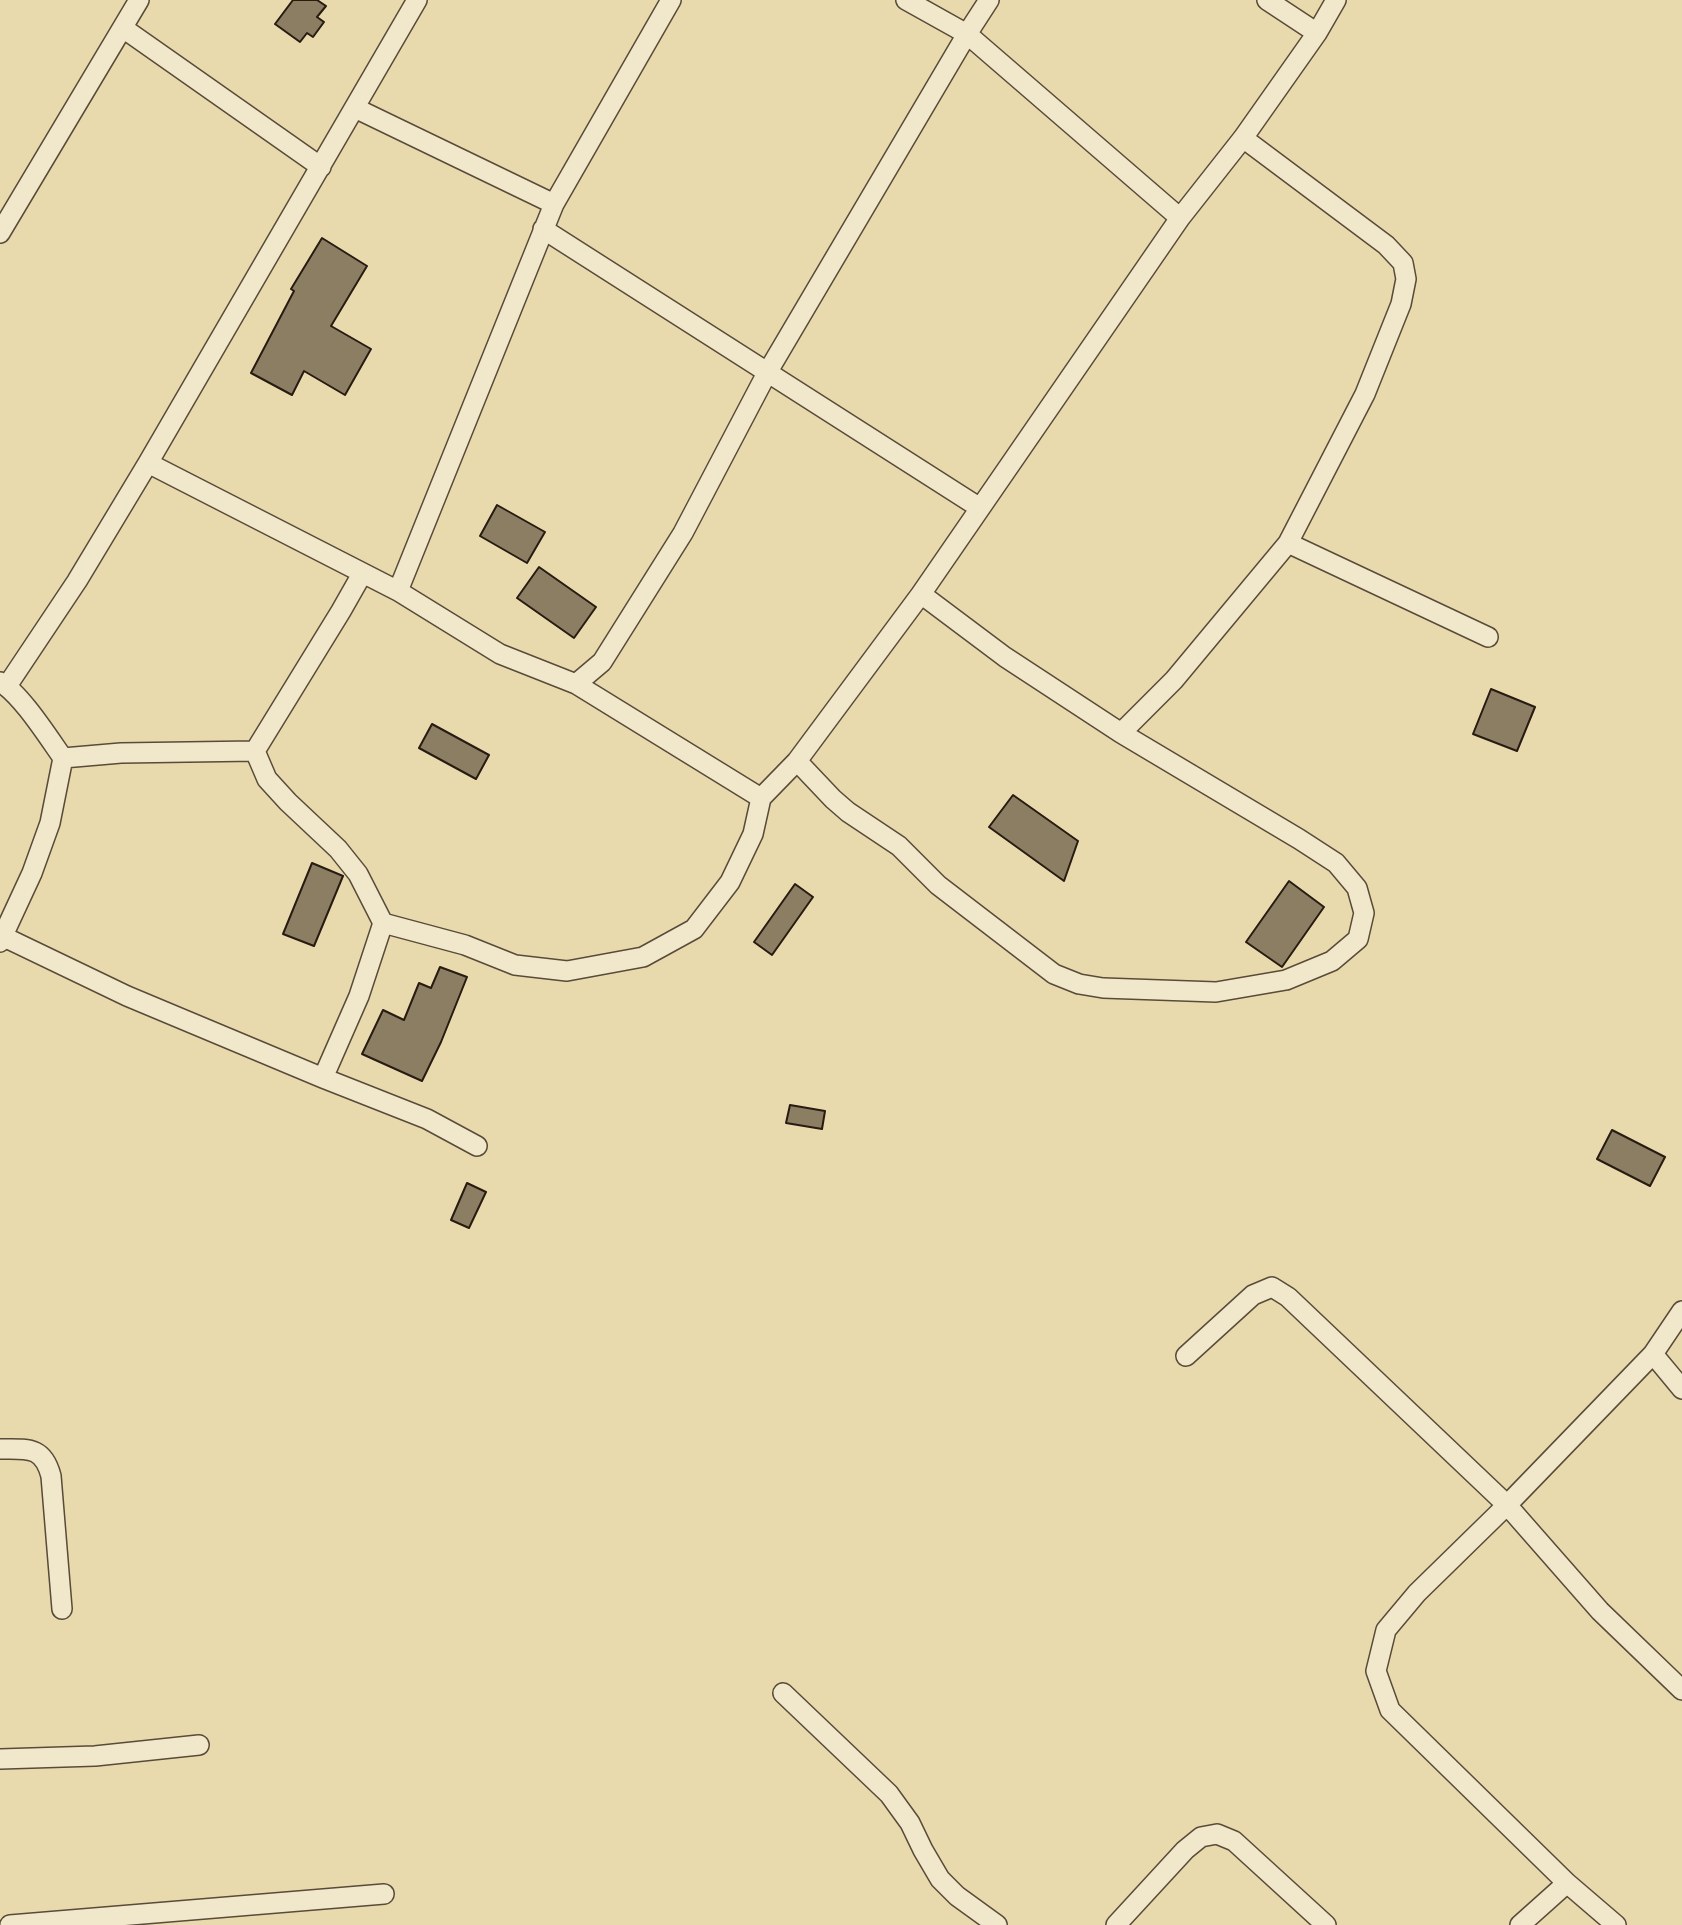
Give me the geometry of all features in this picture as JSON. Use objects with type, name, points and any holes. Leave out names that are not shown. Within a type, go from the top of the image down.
[{"type":"street","points":[[0,233],[139,0]]},
{"type":"street","points":[[417,0],[78,581],[3,684],[35,718],[63,758],[50,823],[32,873],[1,938],[127,996],[323,1078],[427,1118],[477,1146]]},
{"type":"street","points":[[398,591],[554,204],[671,0]]},
{"type":"street","points":[[906,0],[967,34],[1180,218]]},
{"type":"street","points":[[576,684],[602,662],[683,533],[767,373],[989,0]]},
{"type":"street","points":[[1266,0],[1317,33]]},
{"type":"street","points":[[383,923],[465,945],[515,965],[567,971],[643,957],[694,929],[730,881],[753,834],[761,798],[797,761],[920,594],[1180,218],[1243,138],[1317,33],[1336,0]]},
{"type":"street","points":[[123,28],[321,167]]},
{"type":"street","points":[[355,108],[554,204]]},
{"type":"street","points":[[1121,733],[1183,670],[1288,543],[1366,394],[1401,304],[1406,279],[1403,263],[1386,245],[1243,138]]},
{"type":"street","points":[[543,229],[980,508]]},
{"type":"street","points":[[148,463],[398,591],[500,654],[576,684],[761,798]]},
{"type":"street","points":[[1288,543],[1488,637]]},
{"type":"street","points":[[255,751],[362,574]]},
{"type":"street","points":[[797,761],[840,805],[899,846],[938,885],[1054,974],[1079,984],[1102,988],[1216,992],[1286,980],[1332,961],[1358,939],[1364,913],[1357,888],[1336,863],[1121,733],[1005,657],[920,594]]},
{"type":"street","points":[[63,758],[255,751]]},
{"type":"street","points":[[255,751],[267,779],[338,849],[358,874],[383,923],[359,996],[323,1078]]},
{"type":"street","points":[[1186,1356],[1253,1295],[1272,1287],[1288,1297],[1507,1505],[1600,1611],[1682,1690]]},
{"type":"street","points":[[1616,1925],[1567,1883],[1390,1710],[1376,1671],[1386,1630],[1416,1592],[1507,1505],[1653,1354],[1682,1311]]},
{"type":"street","points":[[1653,1354],[1682,1389]]},
{"type":"street","points":[[0,1450],[28,1449],[39,1453],[47,1462],[51,1476],[62,1609]]},
{"type":"street","points":[[783,1693],[888,1794],[910,1823],[940,1879],[957,1896],[997,1925]]},
{"type":"street","points":[[0,1759],[95,1756],[199,1745]]},
{"type":"street","points":[[1116,1925],[1185,1850],[1201,1837],[1217,1834],[1234,1841],[1326,1925]]},
{"type":"street","points":[[1520,1925],[1567,1883]]},
{"type":"street","points":[[10,1925],[384,1894]]},
{"type":"building","points":[[293,0],[317,0],[326,6],[317,17],[324,22],[313,37],[307,33],[300,42],[275,24]]},
{"type":"building","points":[[322,238],[367,266],[331,326],[371,349],[345,395],[304,371],[292,395],[251,373],[294,291],[291,289]]},
{"type":"building","points":[[497,505],[545,532],[527,563],[480,536]]},
{"type":"building","points":[[539,567],[596,607],[574,638],[517,598]]},
{"type":"building","points":[[1491,689],[1535,707],[1517,751],[1473,734]]},
{"type":"building","points":[[432,724],[489,755],[476,779],[419,748]]},
{"type":"building","points":[[1013,795],[1078,841],[1064,881],[989,827]]},
{"type":"building","points":[[312,863],[343,876],[314,946],[283,934]]},
{"type":"building","points":[[1289,881],[1324,907],[1282,967],[1246,942]]},
{"type":"building","points":[[795,884],[813,897],[772,955],[754,942]]},
{"type":"building","points":[[440,967],[467,977],[422,1081],[362,1054],[383,1010],[404,1020],[419,983],[431,988]]},
{"type":"building","points":[[790,1105],[825,1111],[822,1129],[786,1123]]},
{"type":"building","points":[[1612,1130],[1665,1157],[1650,1186],[1597,1159]]},
{"type":"building","points":[[467,1183],[486,1192],[469,1228],[451,1220]]}]
